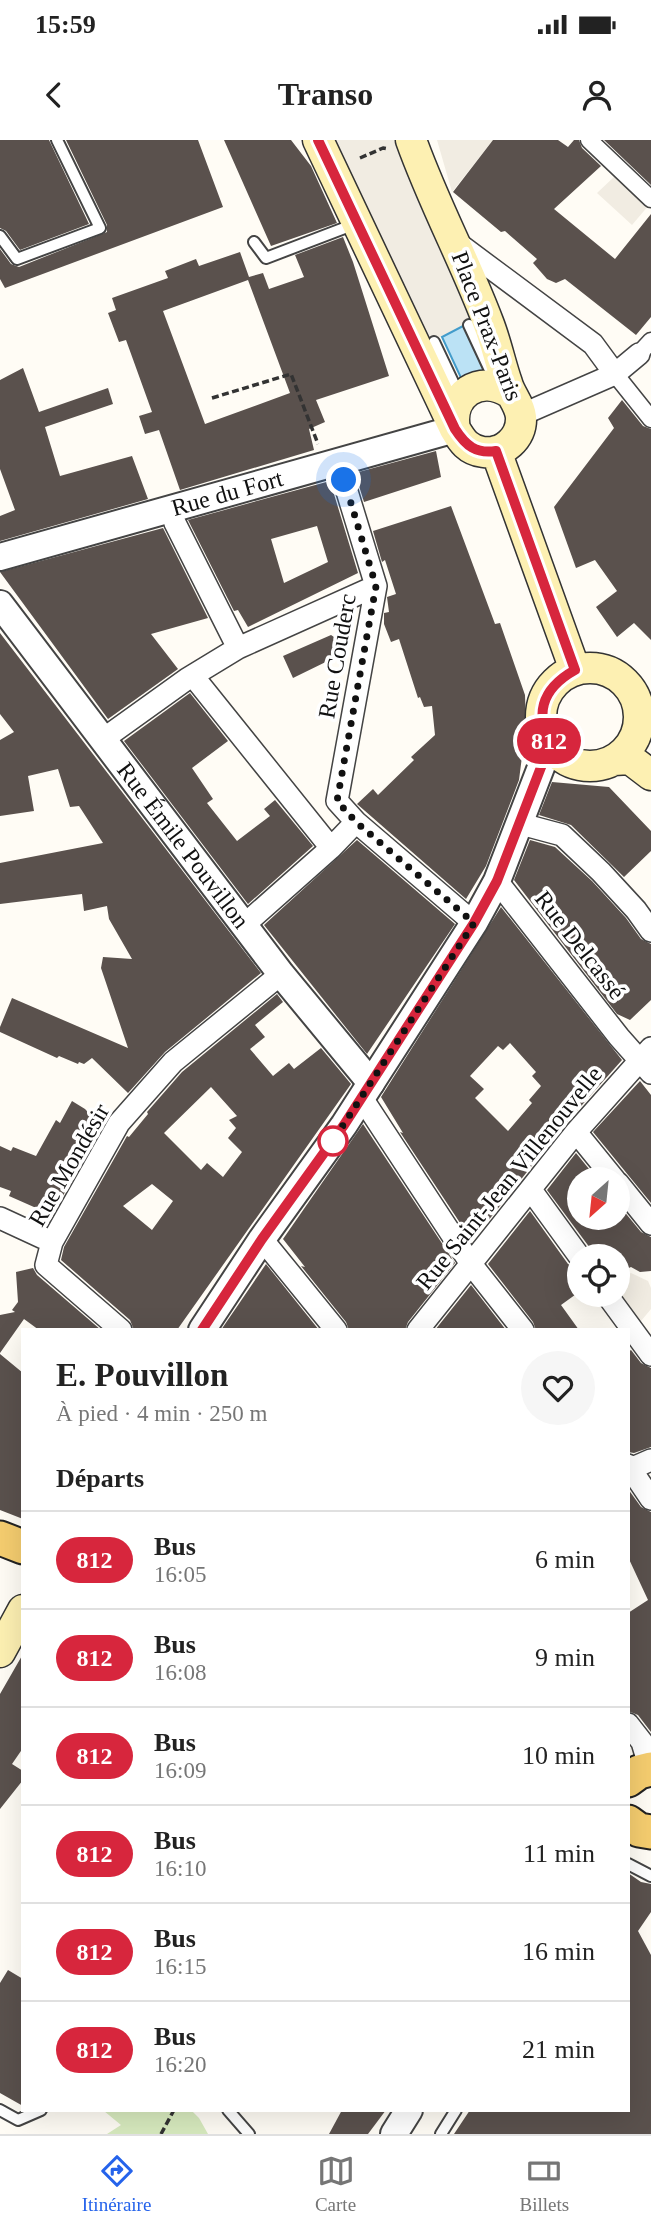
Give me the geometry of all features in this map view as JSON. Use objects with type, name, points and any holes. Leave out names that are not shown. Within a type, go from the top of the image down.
[{"type":"main road","points":[[318,140],[455,429],[464,443],[471,448],[496,451],[575,670]]},
{"type":"main road","name":"Place Prax-Paris","points":[[397,144],[453,240],[488,322],[509,398],[520,425],[514,439],[496,451]]},
{"type":"main road","points":[[455,429],[454,411],[460,398],[477,387],[509,398]]},
{"type":"main road","points":[[575,670],[600,670],[622,680],[633,692],[645,737],[635,739],[626,751],[602,765],[576,764],[554,749],[545,736],[543,704],[555,684],[575,670]]},
{"type":"main road","points":[[614,760],[630,759],[651,775]]},
{"type":"main road","points":[[0,1538],[21,1546]]},
{"type":"main road","points":[[0,1652],[21,1614]]},
{"type":"main road","points":[[630,1823],[639,1830],[651,1832]]},
{"type":"street","points":[[589,140],[651,199]]},
{"type":"street","name":"Place Prax-Paris","points":[[453,240],[593,344],[615,374]]},
{"type":"street","points":[[509,398],[615,374],[645,348]]},
{"type":"street","points":[[615,374],[651,419]]},
{"type":"street","name":"Rue du Fort","points":[[0,557],[455,429]]},
{"type":"street","name":"Rue Couderc","points":[[327,465],[376,586],[337,801],[356,822]]},
{"type":"street","points":[[171,509],[175,523],[238,648]]},
{"type":"street","points":[[102,740],[238,648],[376,586]]},
{"type":"street","name":"Rue Émile Pouvillon","points":[[0,604],[367,1090]]},
{"type":"street","points":[[193,676],[331,848]]},
{"type":"street","points":[[209,1327],[262,1239],[367,1090],[474,923],[497,881],[543,762],[554,749]]},
{"type":"street","points":[[244,925],[331,848],[356,822],[474,923]]},
{"type":"street","points":[[521,824],[562,835],[610,882],[651,931]]},
{"type":"street","name":"Rue Delcassé","points":[[497,881],[619,1037],[647,1060]]},
{"type":"street","name":"Rue Mondésir","points":[[119,1328],[46,1265],[52,1242],[119,1123],[173,1062],[281,974]]},
{"type":"street","name":"Rue Saint-Jean Villenouvelle","points":[[420,1328],[576,1132],[647,1060]]},
{"type":"street","points":[[367,1090],[471,1264],[521,1328]]},
{"type":"street","points":[[576,1132],[605,1167]]},
{"type":"street","points":[[531,1190],[570,1244]]},
{"type":"street","points":[[630,1198],[651,1223]]},
{"type":"street","points":[[0,1218],[52,1242]]},
{"type":"street","points":[[262,1239],[333,1328]]},
{"type":"street","points":[[616,1307],[651,1355]]},
{"type":"street","points":[[635,1466],[651,1499]]},
{"type":"street","points":[[630,1727],[642,1742],[643,1773]]},
{"type":"street","points":[[394,2134],[408,2112]]},
{"type":"lane","points":[[0,236],[17,259],[100,228],[57,140]]},
{"type":"lane","points":[[254,242],[266,258],[357,223]]},
{"type":"lane","points":[[469,325],[509,398]]},
{"type":"lane","points":[[434,342],[460,398]]},
{"type":"lane","points":[[630,1865],[651,1876]]},
{"type":"lane","points":[[0,2110],[18,2120],[36,2112]]},
{"type":"lane","points":[[230,2112],[249,2134]]},
{"type":"lane","points":[[442,2134],[455,2112]]},
{"type":"path","points":[[360,158],[397,144]]},
{"type":"path","points":[[212,398],[291,374],[321,450],[311,453],[327,465]]},
{"type":"path","points":[[161,2134],[173,2112]]},
{"type":"green space","points":[[105,2112],[193,2112],[208,2134],[107,2134],[121,2125]]},
{"type":"shaded area","points":[[327,140],[405,140],[480,317],[426,344]]},
{"type":"shaded area","points":[[437,140],[493,140],[452,192]]},
{"type":"shaded area","points":[[615,176],[649,205],[632,225],[597,193]]},
{"type":"shaded area","points":[[630,1273],[648,1281],[651,1288],[651,1309],[636,1327],[625,1307],[630,1307]]},
{"type":"water","points":[[465,325],[485,373],[462,380],[442,337]]},
{"type":"building","points":[[0,140],[49,140],[89,224],[20,250],[6,231],[0,228]]},
{"type":"building","points":[[66,140],[198,140],[223,207],[5,288],[0,279],[0,249],[11,264],[19,267],[107,232],[107,225]]},
{"type":"building","points":[[224,140],[291,140],[311,166],[337,223],[271,246]]},
{"type":"building","points":[[493,140],[558,140],[568,147],[574,140],[579,140],[582,148],[601,166],[554,209],[615,259],[651,214],[651,317],[636,335],[565,279],[556,283],[547,279],[533,263],[537,259],[453,192]]},
{"type":"building","points":[[604,140],[651,140],[651,185]]},
{"type":"building","points":[[343,237],[389,376],[316,400],[325,422],[309,429],[314,450],[180,490],[159,430],[145,434],[139,416],[152,412],[126,340],[119,342],[108,313],[116,310],[112,298],[168,278],[165,271],[196,259],[199,266],[240,252],[249,277],[263,273],[269,289],[304,277],[295,255]],"holes":[[[248,280],[290,393],[205,424],[163,311]]]},
{"type":"building","points":[[23,368],[39,412],[108,388],[113,404],[45,427],[60,476],[132,456],[148,499],[0,541],[0,516],[15,510],[0,469],[0,380]]},
{"type":"building","points":[[622,400],[643,426],[651,429],[651,640],[634,623],[617,637],[596,607],[617,591],[595,560],[576,568],[554,507],[614,428],[608,418]]},
{"type":"building","points":[[436,451],[441,477],[364,502],[355,473]]},
{"type":"building","points":[[330,481],[358,573],[248,627],[238,610],[234,611],[188,520]],"holes":[[[317,526],[328,562],[284,583],[271,539]]]},
{"type":"building","points":[[451,506],[495,624],[500,623],[525,695],[526,725],[519,780],[486,866],[466,899],[357,804],[373,789],[378,795],[414,760],[411,757],[435,735],[432,706],[424,707],[420,697],[418,698],[399,639],[391,642],[384,624],[384,613],[389,612],[387,597],[396,594],[385,560],[382,562],[373,531]]},
{"type":"building","points":[[163,528],[208,618],[151,634],[178,669],[108,719],[0,572]]},
{"type":"building","points":[[0,633],[261,973],[165,1052],[128,1093],[92,1058],[84,1064],[78,1064],[59,1056],[57,1058],[0,1032],[12,998],[128,1048],[101,968],[103,957],[132,959],[109,919],[107,906],[84,911],[82,894],[0,904],[0,863],[103,843],[79,806],[70,807],[58,769],[28,776],[34,811],[0,816],[0,740],[14,732],[0,714]]},
{"type":"building","points":[[331,635],[340,641],[340,655],[293,678],[283,656]]},
{"type":"building","points":[[190,693],[228,741],[192,768],[213,799],[207,803],[237,841],[270,816],[264,809],[275,800],[313,846],[248,904],[124,741]]},
{"type":"building","points":[[552,782],[609,787],[651,831],[651,851],[624,877],[571,825],[539,815]]},
{"type":"building","points":[[357,840],[455,924],[367,1054],[264,925]]},
{"type":"building","points":[[530,840],[555,847],[592,881],[641,939],[651,944],[651,1000],[630,1020],[617,1014],[514,880]]},
{"type":"building","points":[[501,907],[622,1060],[566,1123],[472,1241],[400,1132],[403,1133],[381,1097]],"holes":[[[510,1043],[536,1072],[532,1076],[541,1086],[529,1100],[532,1103],[508,1131],[475,1098],[484,1089],[470,1076],[498,1046],[503,1050]]]},
{"type":"building","points":[[277,994],[283,1002],[255,1025],[265,1037],[250,1049],[273,1076],[289,1063],[294,1069],[321,1048],[351,1084],[178,1328],[133,1328],[130,1320],[61,1260],[64,1247],[127,1136],[129,1137],[182,1072]],"holes":[[[211,1087],[237,1116],[229,1120],[236,1128],[228,1138],[242,1152],[223,1177],[207,1163],[201,1170],[164,1133]],[[152,1184],[173,1201],[152,1230],[123,1206]]]},
{"type":"building","points":[[640,1081],[651,1095],[651,1203],[630,1177],[630,1167],[622,1167],[593,1132]]},
{"type":"building","points":[[72,1101],[85,1109],[102,1127],[52,1215],[9,1196],[11,1191],[0,1187],[0,1146],[11,1151],[13,1147],[36,1156],[56,1120],[60,1123]]},
{"type":"building","points":[[363,1124],[455,1263],[406,1328],[348,1328],[283,1239]]},
{"type":"building","points":[[576,1153],[587,1167],[567,1167],[567,1217],[547,1190]]},
{"type":"building","points":[[530,1211],[567,1263],[567,1301],[561,1305],[578,1328],[535,1328],[488,1264]]},
{"type":"building","points":[[630,1219],[641,1232],[651,1237],[651,1271],[640,1272],[630,1267],[630,1244],[587,1244],[577,1230],[630,1230]]},
{"type":"building","points":[[266,1264],[317,1328],[222,1328]]},
{"type":"building","points":[[33,1268],[37,1275],[99,1328],[36,1328],[24,1319],[0,1353],[0,1315],[15,1312],[12,1310],[18,1302],[16,1272]]},
{"type":"building","points":[[471,1285],[504,1328],[437,1328]]},
{"type":"building","points":[[630,1351],[641,1363],[651,1368],[651,1447],[634,1453],[630,1452]]},
{"type":"building","points":[[0,1354],[21,1371],[21,1518],[0,1510]]},
{"type":"building","points":[[630,1492],[641,1507],[651,1512],[651,1732],[638,1715],[630,1712],[630,1612],[648,1600],[630,1561]]},
{"type":"building","points":[[21,1657],[21,1751],[12,1764],[21,1770],[21,1783],[0,1809],[0,1694]]},
{"type":"building","points":[[630,1874],[641,1882],[651,1884],[651,1912],[638,1931],[651,1955],[651,2134],[454,2134],[469,2112],[630,2112]]},
{"type":"building","points":[[8,1970],[21,1978],[21,2105],[0,2093],[0,1983]]},
{"type":"building","points":[[341,2112],[384,2112],[368,2134],[329,2134]]},
{"type":"bus line","name":"812","points":[[203,1328],[262,1239],[344,1125],[474,923],[497,881],[543,762],[554,749],[545,736],[543,704],[550,690],[561,678],[575,670],[496,451],[471,448],[464,443],[455,429],[318,140]]},
{"type":"route","points":[[333,1141],[331,1144],[474,923],[356,822],[337,801],[376,586],[344,480]]}]
